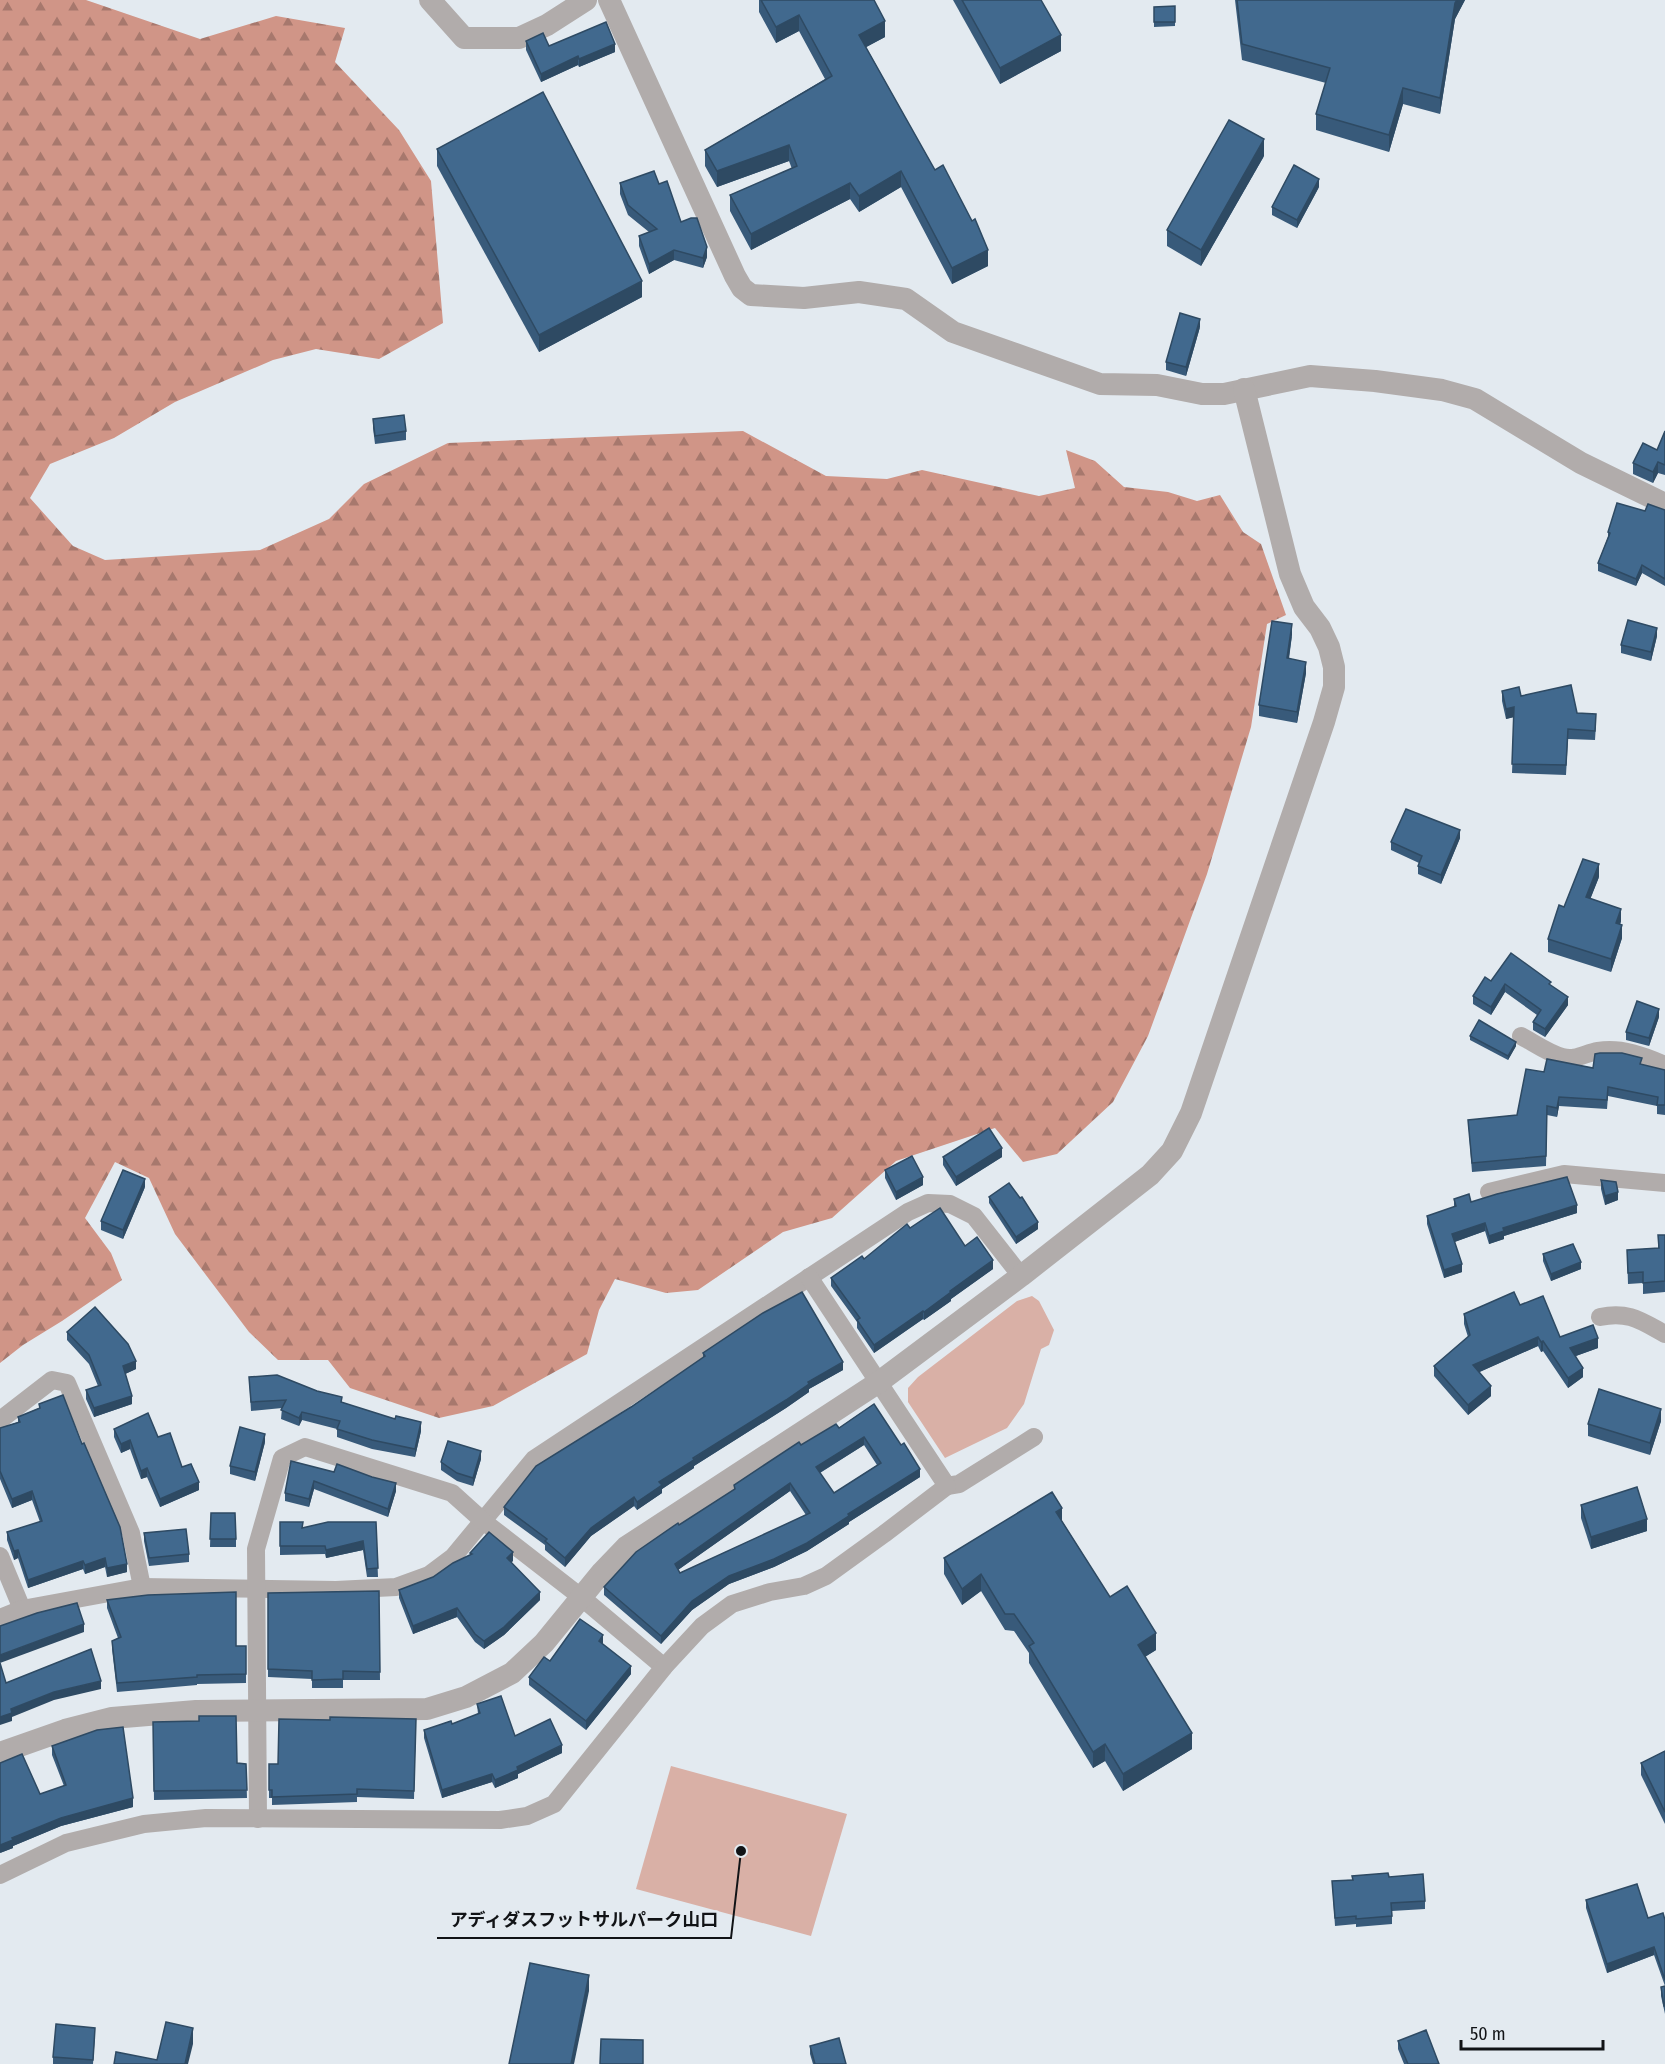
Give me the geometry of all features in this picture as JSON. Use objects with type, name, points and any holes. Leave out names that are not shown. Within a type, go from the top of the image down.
[{"type":"street","points":[[430,0],[464,38],[519,38],[547,25],[586,0]]},
{"type":"street","points":[[609,0],[735,276],[742,288],[751,295],[804,297],[859,292],[906,299],[953,332],[1100,384],[1157,385],[1202,394],[1224,394],[1310,376],[1375,381],[1453,393],[1475,399],[1581,464],[1665,504]]},
{"type":"street","points":[[0,1753],[65,1730],[112,1718],[196,1711],[427,1708],[466,1697],[512,1673],[544,1643],[602,1572],[626,1547],[879,1382],[1021,1276],[1150,1175],[1172,1151],[1191,1113],[1334,687],[1334,667],[1329,647],[1320,628],[1304,607],[1290,574],[1244,389]]},
{"type":"street","points":[[1521,1036],[1563,1057],[1575,1059],[1596,1051],[1612,1050],[1651,1059],[1665,1065]]},
{"type":"street","points":[[1489,1192],[1564,1174],[1665,1183]]},
{"type":"street","points":[[0,1618],[22,1609],[142,1587],[336,1590],[396,1587],[429,1575],[453,1557],[534,1459],[908,1212],[928,1203],[950,1204],[974,1216],[1021,1276]]},
{"type":"street","points":[[809,1277],[946,1486]]},
{"type":"street","points":[[1600,1317],[1616,1314],[1630,1316],[1665,1334]]},
{"type":"street","points":[[0,1419],[52,1380],[67,1383],[131,1533],[142,1587]]},
{"type":"street","points":[[0,1875],[66,1843],[144,1824],[206,1818],[501,1820],[526,1816],[554,1804],[664,1667],[702,1626],[732,1604],[770,1592],[804,1586],[826,1576],[946,1486],[959,1484],[1034,1437]]},
{"type":"street","points":[[258,1819],[256,1549],[282,1458],[305,1448],[452,1493],[483,1521],[581,1597],[664,1667]]},
{"type":"street","points":[[0,1556],[22,1609]]},
{"type":"shaded area","points":[[1032,1296],[1039,1301],[1054,1330],[1049,1345],[1041,1349],[1024,1404],[1007,1428],[945,1458],[908,1402],[908,1388],[918,1377],[1017,1301]]},
{"type":"shaded area","points":[[671,1766],[847,1814],[811,1936],[636,1889]]},
{"type":"green space","points":[[0,0],[86,0],[200,39],[276,16],[345,28],[335,62],[399,130],[431,181],[443,323],[379,359],[316,349],[273,360],[175,402],[114,438],[50,464],[30,498],[73,546],[105,560],[260,550],[329,519],[364,484],[448,443],[743,431],[826,476],[887,479],[922,470],[1039,496],[1075,488],[1066,450],[1095,461],[1124,487],[1168,492],[1197,501],[1220,495],[1243,532],[1261,544],[1286,615],[1267,624],[1251,727],[1207,874],[1148,1036],[1113,1102],[1057,1154],[1023,1162],[995,1128],[896,1161],[832,1218],[783,1232],[698,1290],[666,1293],[615,1279],[599,1310],[587,1354],[493,1406],[439,1418],[350,1388],[328,1360],[278,1360],[249,1332],[175,1234],[149,1178],[115,1162],[85,1218],[111,1253],[122,1280],[23,1345],[0,1363]]},
{"type":"building","points":[[761,0],[874,0],[885,21],[859,35],[935,170],[943,165],[972,221],[975,219],[988,250],[952,268],[901,171],[859,196],[850,183],[751,234],[730,195],[797,166],[789,145],[717,171],[705,150],[832,76],[799,15],[776,27]]},
{"type":"building","points":[[962,0],[1041,0],[1061,35],[1000,68]]},
{"type":"building","points":[[1237,0],[1457,0],[1440,98],[1403,88],[1389,135],[1316,114],[1330,68],[1242,44]]},
{"type":"building","points":[[1175,6],[1175,22],[1154,22],[1154,7]]},
{"type":"building","points":[[606,22],[615,44],[579,59],[578,56],[541,74],[526,41],[543,33],[549,46]]},
{"type":"building","points":[[543,92],[642,281],[539,335],[437,149]]},
{"type":"building","points":[[1229,120],[1264,139],[1201,250],[1167,230]]},
{"type":"building","points":[[1294,165],[1319,179],[1297,220],[1272,207]]},
{"type":"building","points":[[654,171],[659,184],[667,181],[681,222],[697,218],[707,247],[703,258],[674,250],[649,264],[639,236],[657,229],[628,205],[620,183]]},
{"type":"building","points":[[1180,313],[1200,319],[1186,367],[1166,362]]},
{"type":"building","points":[[404,415],[406,431],[375,436],[373,419]]},
{"type":"building","points":[[1665,431],[1665,465],[1658,462],[1653,472],[1633,463],[1643,443],[1657,450]]},
{"type":"building","points":[[1617,503],[1645,511],[1648,504],[1665,510],[1665,579],[1642,565],[1636,579],[1598,563],[1610,533],[1608,532]]},
{"type":"building","points":[[1628,620],[1657,628],[1651,652],[1621,645]]},
{"type":"building","points":[[1272,621],[1292,624],[1287,658],[1306,662],[1297,712],[1259,705]]},
{"type":"building","points":[[1571,685],[1577,713],[1596,714],[1595,731],[1568,729],[1566,765],[1512,764],[1514,707],[1506,709],[1502,691],[1519,687],[1521,696]]},
{"type":"building","points":[[1406,809],[1460,830],[1441,875],[1418,866],[1422,856],[1391,842]]},
{"type":"building","points":[[1583,859],[1599,864],[1586,897],[1621,909],[1616,923],[1622,925],[1611,959],[1548,939],[1559,905],[1564,907]]},
{"type":"building","points":[[1511,953],[1568,997],[1545,1029],[1533,1022],[1541,1010],[1505,984],[1491,1007],[1473,996],[1485,977],[1491,981]]},
{"type":"building","points":[[1637,1001],[1659,1009],[1649,1038],[1626,1032]]},
{"type":"building","points":[[1479,1020],[1516,1042],[1508,1056],[1470,1036]]},
{"type":"building","points":[[1622,1053],[1642,1058],[1640,1064],[1665,1070],[1665,1105],[1657,1105],[1658,1097],[1608,1087],[1607,1100],[1559,1097],[1557,1108],[1547,1106],[1546,1156],[1472,1163],[1468,1120],[1517,1115],[1526,1069],[1544,1072],[1547,1059],[1593,1068],[1595,1054]]},
{"type":"building","points":[[989,1128],[1002,1148],[956,1177],[943,1157]]},
{"type":"building","points":[[912,1156],[923,1177],[896,1192],[885,1170]]},
{"type":"building","points":[[123,1170],[145,1179],[123,1230],[101,1221]]},
{"type":"building","points":[[1567,1177],[1577,1205],[1503,1228],[1504,1231],[1489,1236],[1485,1223],[1452,1234],[1462,1264],[1444,1270],[1427,1216],[1456,1206],[1454,1199],[1469,1194],[1471,1202]]},
{"type":"building","points":[[1601,1180],[1616,1182],[1618,1192],[1605,1196]]},
{"type":"building","points":[[1009,1183],[1020,1198],[1022,1197],[1038,1222],[1016,1237],[989,1197]]},
{"type":"building","points":[[940,1208],[965,1246],[977,1237],[993,1260],[924,1312],[874,1345],[857,1320],[860,1318],[831,1278],[862,1256],[864,1259],[907,1224],[910,1228]]},
{"type":"building","points":[[1658,1235],[1665,1235],[1665,1281],[1643,1283],[1643,1272],[1628,1273],[1627,1250],[1659,1248]]},
{"type":"building","points":[[1573,1244],[1581,1262],[1551,1274],[1543,1254]]},
{"type":"building","points":[[802,1292],[843,1362],[808,1382],[809,1384],[786,1400],[693,1458],[694,1460],[659,1482],[662,1485],[637,1502],[634,1497],[591,1528],[565,1558],[545,1541],[547,1539],[504,1507],[536,1466],[631,1407],[705,1356],[703,1353],[763,1313]]},
{"type":"building","points":[[1514,1292],[1520,1305],[1543,1296],[1560,1337],[1593,1325],[1598,1338],[1570,1348],[1583,1368],[1568,1378],[1538,1337],[1473,1365],[1491,1386],[1468,1405],[1434,1366],[1470,1335],[1464,1314]]},
{"type":"building","points":[[95,1307],[128,1344],[136,1361],[123,1366],[132,1396],[94,1408],[86,1390],[101,1385],[89,1355],[67,1332]]},
{"type":"building","points":[[277,1375],[317,1391],[342,1397],[341,1402],[395,1419],[396,1416],[421,1422],[415,1449],[372,1440],[337,1429],[340,1421],[302,1412],[299,1418],[281,1410],[286,1400],[251,1402],[249,1377]]},
{"type":"building","points":[[1599,1389],[1661,1409],[1650,1443],[1588,1424]]},
{"type":"building","points":[[63,1395],[82,1444],[84,1443],[120,1527],[127,1564],[107,1568],[105,1558],[85,1565],[83,1561],[28,1580],[18,1550],[14,1551],[7,1532],[42,1521],[32,1491],[12,1499],[0,1471],[0,1428],[20,1422],[18,1417],[40,1408],[39,1404]]},
{"type":"building","points":[[874,1404],[901,1445],[904,1443],[920,1469],[807,1543],[774,1559],[729,1576],[692,1601],[661,1636],[604,1587],[636,1552],[678,1523],[679,1525],[735,1489],[734,1485],[799,1442],[801,1445],[836,1424],[839,1428]],"holes":[[[864,1437],[881,1463],[834,1493],[816,1467]],[[790,1483],[810,1513],[680,1573],[675,1564]]]},
{"type":"building","points":[[148,1413],[158,1437],[170,1433],[182,1467],[191,1464],[199,1482],[160,1499],[147,1468],[141,1471],[130,1440],[121,1444],[114,1429]]},
{"type":"building","points":[[240,1427],[265,1434],[255,1472],[230,1466]]},
{"type":"building","points":[[448,1441],[481,1451],[473,1478],[457,1473],[441,1462]]},
{"type":"building","points":[[291,1461],[334,1472],[337,1464],[396,1483],[388,1509],[314,1481],[309,1499],[285,1493]]},
{"type":"building","points":[[1637,1487],[1647,1519],[1591,1537],[1581,1505]]},
{"type":"building","points":[[1052,1492],[1062,1508],[1056,1512],[1110,1597],[1127,1586],[1156,1633],[1138,1645],[1192,1733],[1123,1774],[1105,1744],[1093,1752],[1029,1646],[1034,1643],[1014,1614],[1005,1614],[981,1574],[962,1589],[944,1558]]},
{"type":"building","points":[[211,1513],[235,1513],[236,1539],[210,1539]]},
{"type":"building","points":[[280,1522],[303,1522],[302,1528],[328,1522],[376,1522],[378,1568],[367,1569],[363,1541],[326,1550],[325,1546],[280,1546]]},
{"type":"building","points":[[186,1529],[189,1554],[149,1558],[144,1533]]},
{"type":"building","points":[[489,1532],[513,1552],[507,1558],[540,1592],[504,1627],[484,1641],[475,1634],[457,1608],[413,1626],[399,1590],[433,1577],[453,1563],[472,1554],[470,1553]]},
{"type":"building","points":[[379,1591],[380,1672],[343,1671],[343,1679],[312,1680],[312,1671],[268,1669],[268,1593]]},
{"type":"building","points":[[236,1592],[236,1646],[246,1646],[246,1674],[197,1675],[197,1677],[117,1683],[112,1641],[121,1637],[107,1600],[148,1595]]},
{"type":"building","points":[[77,1603],[84,1624],[0,1655],[0,1626],[37,1613]]},
{"type":"building","points":[[580,1619],[603,1635],[599,1641],[631,1666],[586,1721],[529,1677],[544,1657],[550,1661]]},
{"type":"building","points":[[91,1649],[101,1681],[54,1692],[11,1709],[12,1713],[0,1717],[0,1663],[6,1683]]},
{"type":"building","points":[[501,1696],[515,1736],[550,1719],[562,1745],[495,1780],[492,1774],[442,1790],[424,1730],[451,1721],[452,1724],[480,1713],[477,1704]]},
{"type":"building","points":[[199,1716],[236,1716],[237,1763],[246,1764],[247,1790],[154,1791],[153,1722],[199,1721]]},
{"type":"building","points":[[330,1717],[416,1719],[414,1791],[357,1789],[357,1794],[272,1797],[272,1790],[269,1790],[269,1764],[278,1764],[279,1719],[330,1720]]},
{"type":"building","points":[[123,1727],[133,1798],[61,1818],[0,1845],[0,1763],[22,1754],[40,1794],[66,1785],[52,1746],[97,1730]]},
{"type":"building","points":[[1665,1751],[1665,1812],[1641,1763]]},
{"type":"building","points":[[1388,1873],[1389,1877],[1423,1874],[1425,1901],[1391,1903],[1392,1916],[1335,1918],[1332,1881],[1353,1880],[1352,1876]]},
{"type":"building","points":[[1637,1884],[1648,1918],[1663,1913],[1665,1980],[1654,1947],[1607,1964],[1586,1900]]},
{"type":"building","points":[[530,1963],[589,1975],[571,2064],[509,2064]]},
{"type":"building","points":[[1665,1986],[1665,2006],[1664,2006],[1661,1987]]},
{"type":"building","points":[[166,2022],[193,2028],[185,2064],[114,2064],[116,2052],[157,2060]]},
{"type":"building","points":[[56,2024],[95,2028],[93,2060],[53,2057]]},
{"type":"building","points":[[1426,2030],[1439,2064],[1408,2064],[1398,2041]]},
{"type":"building","points":[[839,2038],[846,2064],[815,2064],[810,2046]]},
{"type":"building","points":[[601,2039],[643,2040],[643,2064],[600,2064]]},
{"type":"place","name":"アディダスフットサルパーク山口","points":[[741,1851]]}]
